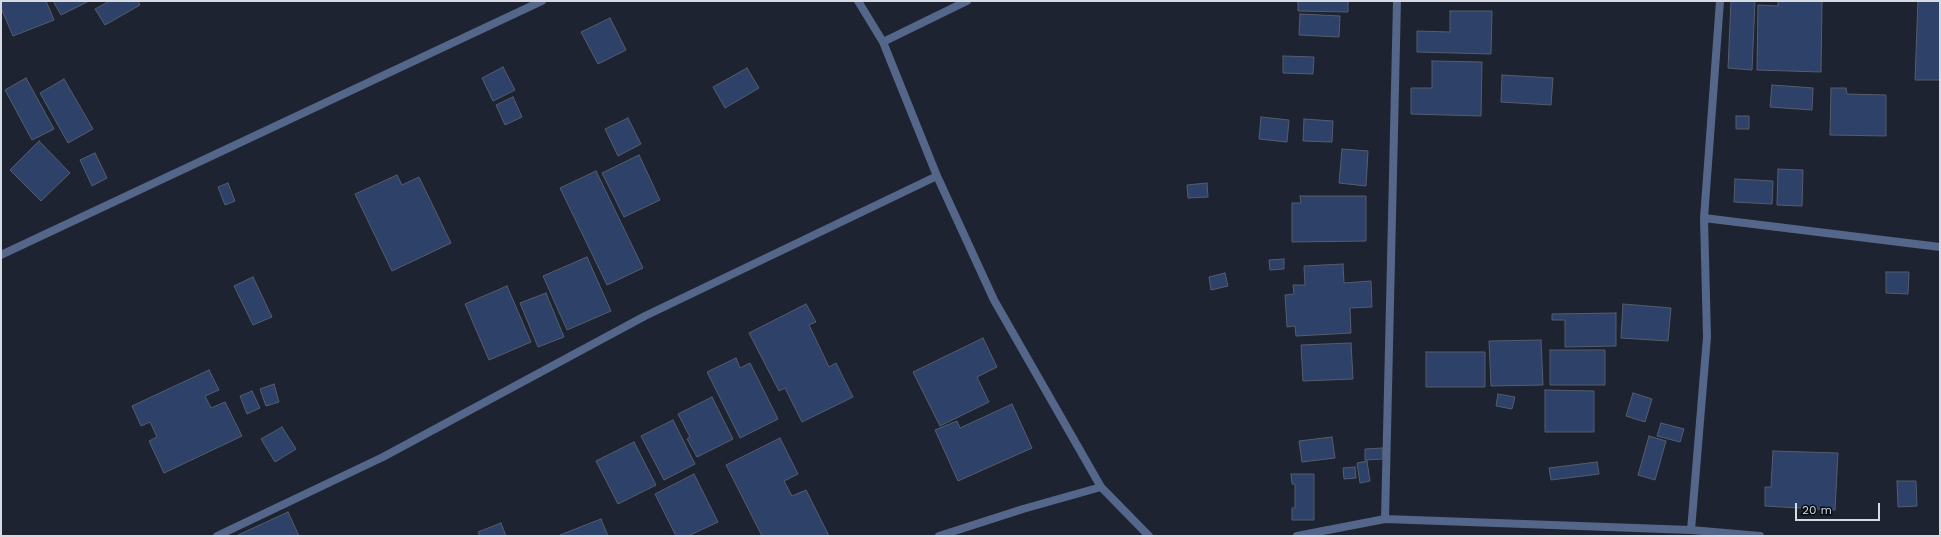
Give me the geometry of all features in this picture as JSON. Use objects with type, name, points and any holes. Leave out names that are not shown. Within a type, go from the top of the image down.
[{"type":"street","points":[[1,255],[542,1]]},
{"type":"street","points":[[858,1],[883,42],[937,176],[994,300],[1101,487],[1149,536]]},
{"type":"street","points":[[883,42],[967,1]]},
{"type":"street","points":[[1385,519],[1397,1]]},
{"type":"street","points":[[1691,530],[1707,337],[1704,218],[1720,1]]},
{"type":"street","points":[[217,536],[383,457],[645,316],[937,176]]},
{"type":"street","points":[[1704,218],[1940,247]]},
{"type":"street","points":[[939,536],[1023,508],[1101,487]]},
{"type":"street","points":[[1297,536],[1385,519],[1691,530],[1760,536]]},
{"type":"building","points":[[1,1],[46,1],[54,20],[13,36],[1,8]]},
{"type":"building","points":[[53,1],[89,1],[61,15]]},
{"type":"building","points":[[110,1],[138,1],[140,5],[105,25],[95,9]]},
{"type":"building","points":[[1298,1],[1348,1],[1348,12],[1298,11]]},
{"type":"building","points":[[1731,1],[1755,1],[1752,70],[1728,68]]},
{"type":"building","points":[[1778,1],[1822,1],[1821,72],[1757,70],[1758,5],[1778,6]]},
{"type":"building","points":[[1918,1],[1940,1],[1940,80],[1915,80]]},
{"type":"building","points":[[1450,11],[1492,11],[1491,54],[1417,52],[1417,31],[1450,32]]},
{"type":"building","points":[[1300,14],[1340,16],[1339,37],[1299,35]]},
{"type":"building","points":[[610,18],[626,50],[598,64],[581,32]]},
{"type":"building","points":[[1283,56],[1314,57],[1313,74],[1283,73]]},
{"type":"building","points":[[1432,61],[1482,62],[1481,116],[1411,114],[1411,88],[1432,88]]},
{"type":"building","points":[[503,67],[515,90],[493,101],[482,78]]},
{"type":"building","points":[[747,68],[759,88],[725,108],[713,87]]},
{"type":"building","points":[[1502,75],[1553,78],[1551,105],[1501,102]]},
{"type":"building","points":[[26,78],[54,129],[32,140],[5,90]]},
{"type":"building","points":[[64,79],[93,129],[68,143],[40,93]]},
{"type":"building","points":[[1772,85],[1813,88],[1812,110],[1770,107]]},
{"type":"building","points":[[1831,88],[1846,88],[1847,94],[1886,95],[1886,136],[1830,135]]},
{"type":"building","points":[[513,97],[522,117],[505,125],[496,105]]},
{"type":"building","points":[[1736,116],[1749,116],[1749,129],[1736,129]]},
{"type":"building","points":[[1261,117],[1289,120],[1287,142],[1259,139]]},
{"type":"building","points":[[628,118],[641,144],[618,156],[605,129]]},
{"type":"building","points":[[1304,119],[1333,121],[1332,142],[1303,141]]},
{"type":"building","points":[[39,141],[70,173],[41,201],[10,170]]},
{"type":"building","points":[[1342,149],[1368,151],[1366,186],[1339,183]]},
{"type":"building","points":[[95,153],[107,178],[92,186],[80,160]]},
{"type":"building","points":[[639,155],[660,200],[624,217],[602,173]]},
{"type":"building","points":[[1778,169],[1803,170],[1802,206],[1777,205]]},
{"type":"building","points":[[596,171],[643,268],[607,285],[560,188]]},
{"type":"building","points":[[397,175],[402,185],[419,177],[451,243],[392,271],[355,194]]},
{"type":"building","points":[[1735,179],[1773,181],[1772,204],[1734,202]]},
{"type":"building","points":[[228,183],[235,201],[225,205],[218,187]]},
{"type":"building","points":[[1207,183],[1208,197],[1188,198],[1187,185]]},
{"type":"building","points":[[1300,196],[1366,196],[1366,241],[1292,242],[1292,203],[1301,203]]},
{"type":"building","points":[[587,257],[611,311],[567,330],[543,276]]},
{"type":"building","points":[[1284,259],[1284,269],[1270,270],[1269,260]]},
{"type":"building","points":[[1343,264],[1344,283],[1371,281],[1372,307],[1350,308],[1351,333],[1296,336],[1295,326],[1287,327],[1285,295],[1294,294],[1293,285],[1305,285],[1304,266]]},
{"type":"building","points":[[1886,272],[1909,272],[1908,294],[1886,293]]},
{"type":"building","points":[[1225,273],[1228,286],[1211,290],[1209,277]]},
{"type":"building","points":[[253,277],[272,317],[253,325],[234,286]]},
{"type":"building","points":[[507,286],[531,342],[489,360],[465,304]]},
{"type":"building","points":[[546,293],[564,337],[538,347],[520,303]]},
{"type":"building","points":[[806,304],[816,322],[809,325],[829,367],[836,363],[853,397],[802,422],[785,388],[779,391],[749,333]]},
{"type":"building","points":[[1623,304],[1671,308],[1668,341],[1621,338]]},
{"type":"building","points":[[1616,313],[1616,346],[1565,347],[1565,320],[1552,320],[1552,314]]},
{"type":"building","points":[[983,338],[997,367],[977,377],[989,402],[940,426],[913,372]]},
{"type":"building","points":[[1541,340],[1543,385],[1491,386],[1489,341]]},
{"type":"building","points":[[1351,343],[1353,379],[1303,381],[1301,345]]},
{"type":"building","points":[[1550,350],[1605,350],[1605,385],[1550,385]]},
{"type":"building","points":[[1426,352],[1485,352],[1485,387],[1426,387]]},
{"type":"building","points":[[736,358],[740,368],[750,363],[778,419],[740,438],[707,372]]},
{"type":"building","points":[[209,370],[219,390],[205,396],[211,408],[225,402],[242,436],[164,473],[149,441],[157,437],[150,422],[141,426],[132,406]]},
{"type":"building","points":[[274,384],[279,402],[266,406],[260,389]]},
{"type":"building","points":[[1545,390],[1594,391],[1594,432],[1545,432]]},
{"type":"building","points":[[252,391],[260,408],[247,414],[240,396]]},
{"type":"building","points":[[1633,393],[1652,399],[1645,422],[1626,416]]},
{"type":"building","points":[[1498,394],[1515,397],[1512,409],[1496,406]]},
{"type":"building","points":[[712,397],[733,439],[697,457],[687,439],[690,437],[678,414]]},
{"type":"building","points":[[1012,404],[1032,448],[958,481],[935,430],[957,421],[960,428]]},
{"type":"building","points":[[673,420],[695,464],[664,480],[641,436]]},
{"type":"building","points":[[1661,423],[1684,429],[1680,442],[1657,436]]},
{"type":"building","points":[[282,427],[296,449],[275,462],[261,439]]},
{"type":"building","points":[[1649,436],[1666,441],[1655,480],[1638,475]]},
{"type":"building","points":[[1332,437],[1335,458],[1302,462],[1299,441]]},
{"type":"building","points":[[780,438],[798,474],[784,481],[792,496],[806,490],[829,536],[762,536],[726,465]]},
{"type":"building","points":[[634,442],[656,485],[618,504],[596,461]]},
{"type":"building","points":[[1382,448],[1383,459],[1365,460],[1365,449]]},
{"type":"building","points":[[1773,451],[1838,453],[1835,510],[1765,506],[1765,487],[1771,487]]},
{"type":"building","points":[[1367,461],[1370,481],[1360,483],[1357,463]]},
{"type":"building","points":[[1597,462],[1599,474],[1551,480],[1549,468]]},
{"type":"building","points":[[1355,467],[1356,478],[1344,479],[1343,468]]},
{"type":"building","points":[[694,474],[718,522],[688,536],[676,536],[655,494]]},
{"type":"building","points":[[1291,474],[1314,474],[1314,520],[1292,520],[1292,508],[1295,508],[1295,484],[1292,484]]},
{"type":"building","points":[[1897,481],[1916,481],[1917,506],[1898,507]]},
{"type":"building","points":[[288,512],[299,536],[236,536]]},
{"type":"building","points":[[601,519],[608,536],[560,536],[560,535]]},
{"type":"building","points":[[501,523],[506,536],[480,536],[478,532]]}]
